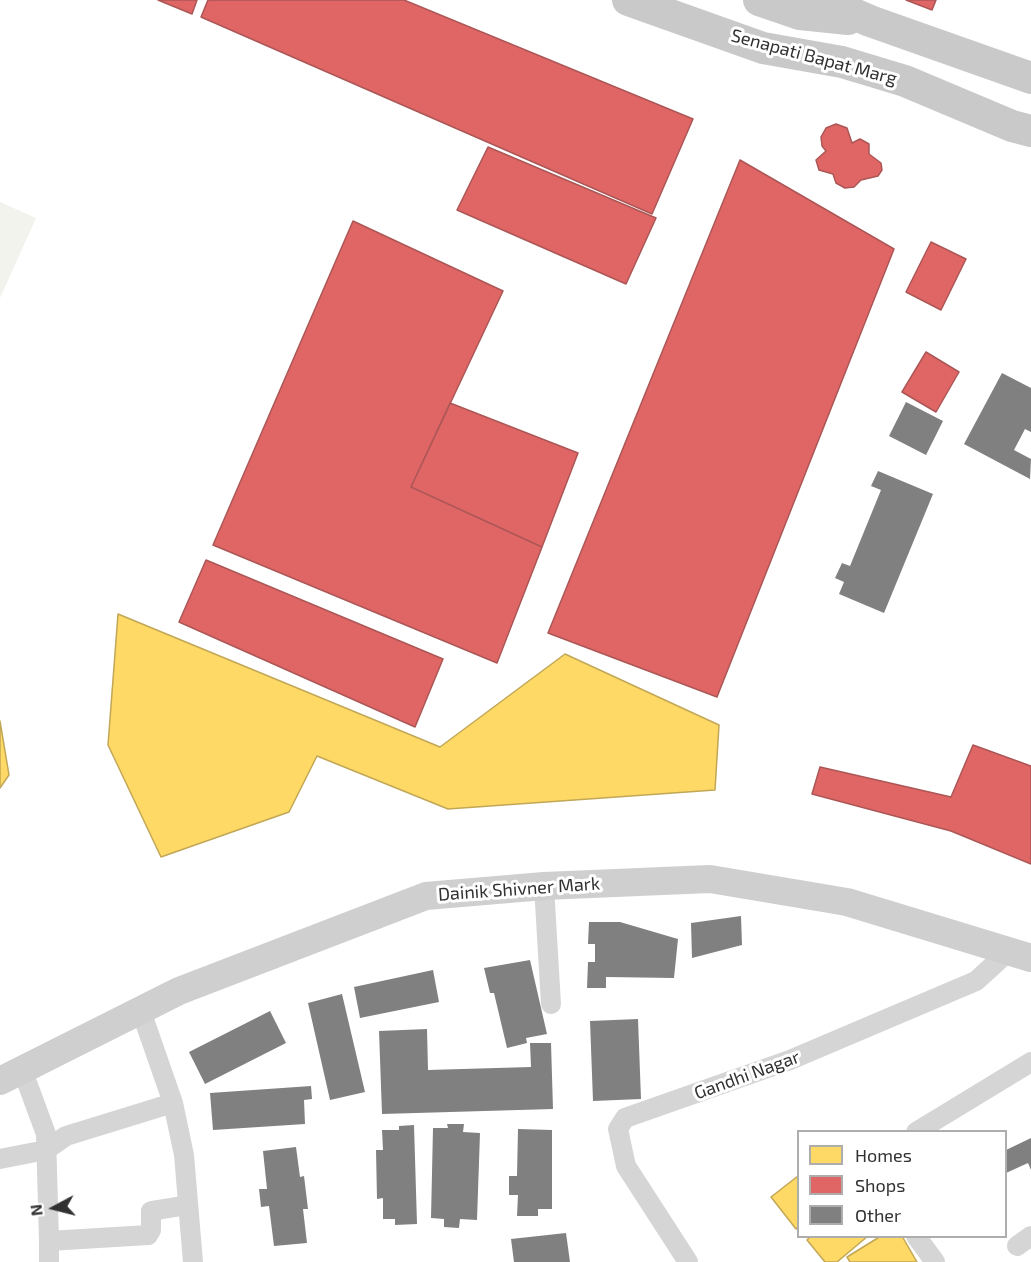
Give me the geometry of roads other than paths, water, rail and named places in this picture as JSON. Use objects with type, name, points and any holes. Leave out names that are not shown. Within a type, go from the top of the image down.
[{"type":"main road","name":"Senapati Bapat Marg","points":[[628,0],[763,48],[842,62],[904,81],[1031,131]]},
{"type":"main road","points":[[689,0],[777,30],[842,62]]},
{"type":"main road","points":[[759,0],[800,14],[870,21]]},
{"type":"main road","points":[[822,0],[870,21],[1031,78]]},
{"type":"main road","name":"Dainik Shivner Mark","points":[[11,1075],[202,981],[426,896],[544,886],[710,879],[847,902],[1021,954]]},
{"type":"street","points":[[544,886],[551,1004]]},
{"type":"street","name":"Gandhi Nagar","points":[[688,1262],[626,1166],[618,1129],[625,1118],[790,1060],[976,981],[1021,954]]},
{"type":"street","points":[[141,1011],[173,1103],[184,1155],[193,1262]]},
{"type":"street","points":[[918,1130],[1031,1062]]},
{"type":"street","points":[[11,1075],[46,1134],[49,1262]]},
{"type":"street","points":[[0,1159],[46,1150],[66,1136],[173,1103]]},
{"type":"street","points":[[49,1241],[148,1235],[151,1230],[151,1211],[188,1205]]},
{"type":"street","points":[[917,1238],[935,1262]]}]
